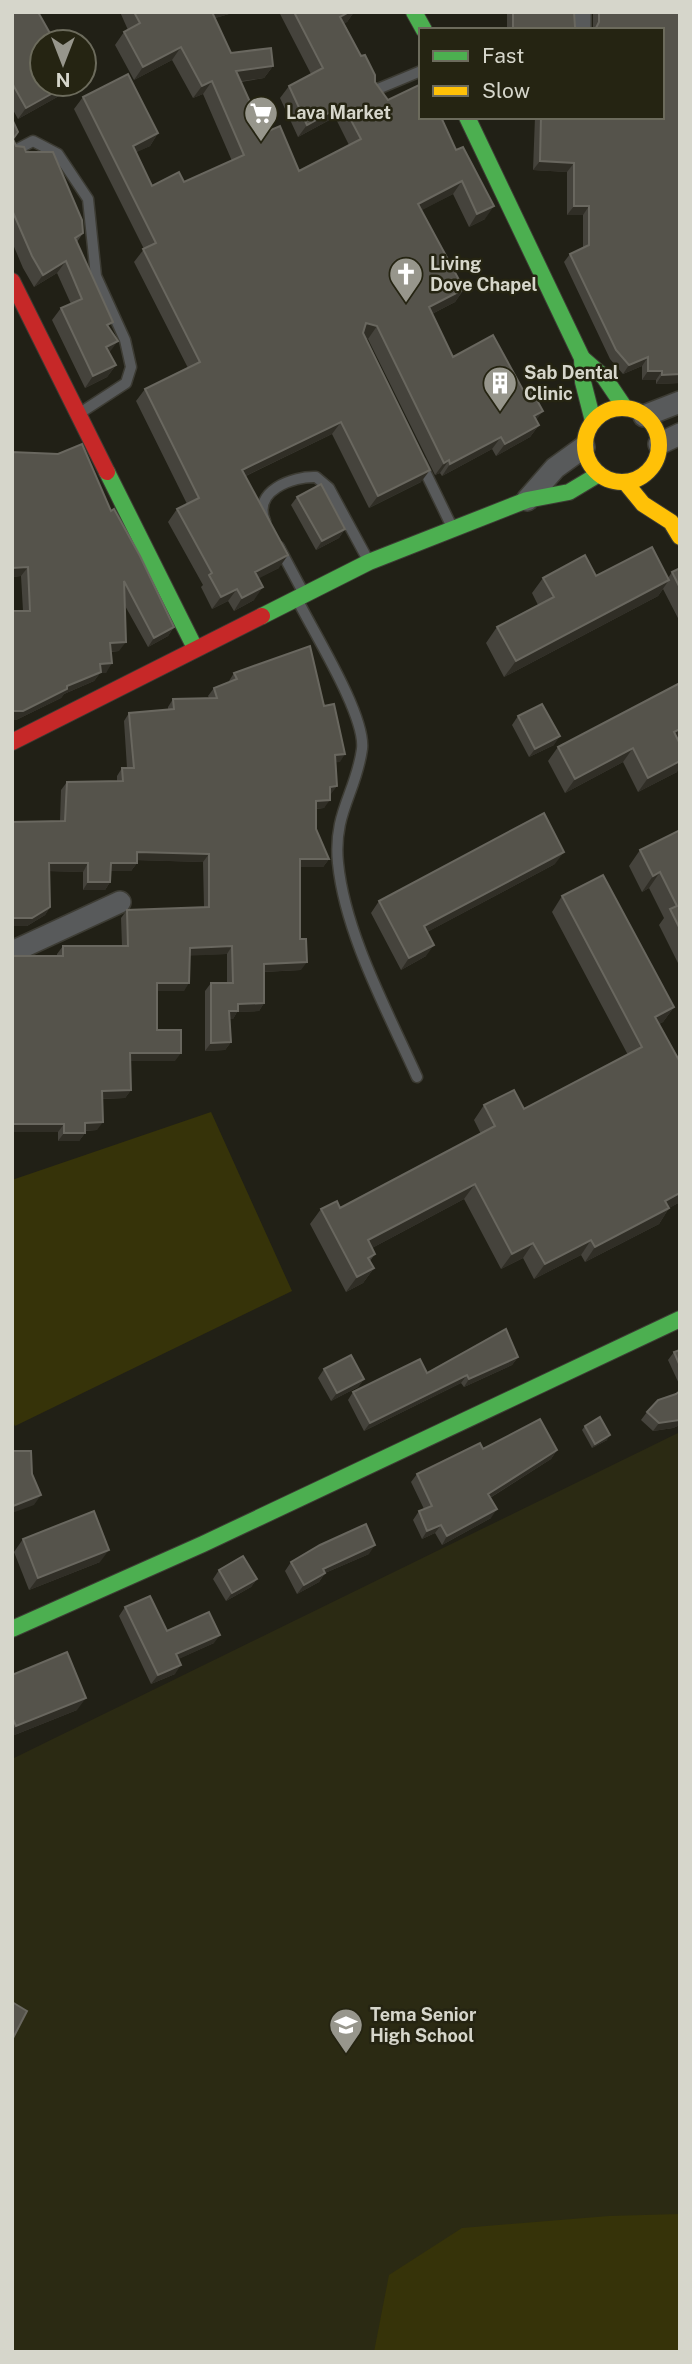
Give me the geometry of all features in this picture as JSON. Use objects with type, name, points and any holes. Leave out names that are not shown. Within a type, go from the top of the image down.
[{"type":"street","points":[[414,12],[423,28]]},
{"type":"street","points":[[468,119],[582,358],[583,382],[593,421]]},
{"type":"street","points":[[12,281],[195,648]]},
{"type":"street","points":[[582,358],[604,377],[657,434],[656,455],[662,484]]},
{"type":"street","points":[[680,402],[635,412],[608,411],[593,421],[586,433],[584,447],[589,462],[598,474],[611,481],[625,482],[645,473],[656,455],[680,434]]},
{"type":"street","points":[[527,500],[555,468],[584,447]]},
{"type":"street","points":[[12,742],[369,562],[527,500],[569,492],[598,474]]},
{"type":"street","points":[[625,482],[643,504],[671,522]]},
{"type":"street","points":[[668,503],[671,522],[680,537]]},
{"type":"street","points":[[12,952],[120,902]]},
{"type":"street","points":[[12,1629],[680,1319]]},
{"type":"lane","points":[[373,91],[419,72]]},
{"type":"lane","points":[[12,152],[33,141],[58,154],[88,199],[96,276],[125,340],[131,368],[126,383],[78,415]]},
{"type":"lane","points":[[416,455],[453,530]]},
{"type":"lane","points":[[269,527],[263,516],[264,504],[271,490],[300,476],[316,477],[330,488],[369,562]]},
{"type":"lane","points":[[275,538],[360,726],[362,751],[340,815],[338,865],[351,920],[417,1077]]},
{"type":"shaded area","points":[[211,1112],[292,1291],[15,1426],[12,1421],[12,1180]]},
{"type":"shaded area","name":"Tema Senior High School","points":[[680,1432],[680,2352],[12,2352],[12,1759]]},
{"type":"shaded area","points":[[680,2214],[680,2352],[374,2352],[389,2275],[462,2228],[609,2216]]},
{"type":"building","points":[[12,12],[38,12],[47,28],[28,28],[28,98],[44,98],[26,108],[12,83]]},
{"type":"building","points":[[134,12],[212,12],[231,53],[271,48],[273,66],[236,71],[264,133],[280,126],[299,171],[361,139],[343,105],[307,125],[289,86],[323,68],[294,12],[349,12],[340,17],[361,56],[365,55],[375,75],[375,82],[388,100],[419,85],[419,119],[442,119],[456,150],[463,147],[494,206],[477,214],[462,181],[418,204],[464,289],[429,307],[453,357],[493,335],[523,390],[529,386],[543,411],[534,416],[539,425],[505,444],[501,437],[450,464],[449,460],[444,463],[377,326],[366,323],[363,333],[430,470],[378,496],[341,422],[242,470],[288,555],[255,572],[263,587],[242,598],[237,589],[221,597],[209,575],[212,573],[177,509],[199,498],[145,389],[200,362],[143,249],[156,243],[84,98],[98,98],[98,89],[128,74],[158,133],[133,146],[152,186],[179,172],[184,182],[244,155],[212,81],[202,86],[181,47],[143,67],[124,32],[140,23]]},
{"type":"building","points":[[513,12],[574,12],[576,28],[513,28]]},
{"type":"building","points":[[599,12],[680,12],[680,374],[662,375],[662,371],[648,371],[648,357],[629,365],[616,350],[570,254],[589,245],[589,206],[574,206],[574,163],[540,161],[541,119],[664,119],[664,28],[596,28]]},
{"type":"building","points":[[12,119],[18,132],[13,139],[16,146],[24,147],[26,152],[53,152],[82,220],[83,233],[75,238],[113,322],[107,325],[118,341],[106,347],[116,365],[93,376],[61,308],[82,299],[66,261],[43,275],[12,210]]},
{"type":"building","points":[[82,444],[111,511],[114,509],[140,556],[174,627],[154,638],[124,581],[126,642],[110,643],[112,663],[100,664],[101,672],[67,686],[67,689],[23,711],[12,711],[12,611],[30,611],[28,567],[12,568],[12,452],[58,454]]},
{"type":"building","points":[[321,484],[345,529],[322,541],[297,497]]},
{"type":"building","points":[[652,547],[669,580],[516,661],[497,627],[554,597],[543,578],[585,555],[596,576]]},
{"type":"building","points":[[680,568],[680,588],[672,572]]},
{"type":"building","points":[[310,646],[324,706],[334,704],[345,754],[335,755],[337,786],[330,787],[330,800],[316,801],[316,829],[329,859],[300,859],[300,939],[306,939],[307,962],[264,964],[264,1003],[238,1004],[238,1011],[229,1011],[231,1042],[211,1043],[211,983],[233,983],[232,946],[190,948],[189,983],[157,983],[157,1030],[181,1030],[181,1053],[130,1053],[131,1090],[102,1091],[103,1122],[85,1123],[85,1133],[64,1133],[64,1124],[12,1124],[12,956],[63,956],[63,946],[128,946],[127,910],[209,907],[209,854],[137,852],[137,863],[111,863],[110,882],[88,882],[88,863],[49,863],[50,907],[32,918],[12,918],[12,822],[65,821],[67,782],[123,781],[122,768],[134,768],[129,713],[174,709],[173,699],[217,698],[214,688],[237,679],[234,673]]},
{"type":"building","points":[[680,683],[680,729],[674,732],[680,744],[680,761],[648,778],[633,748],[575,779],[558,747]]},
{"type":"building","points":[[542,704],[560,736],[535,749],[518,716]]},
{"type":"building","points":[[544,813],[564,852],[424,926],[434,945],[409,958],[379,901]]},
{"type":"building","points":[[680,830],[680,929],[670,909],[677,906],[660,872],[653,876],[640,850]]},
{"type":"building","points":[[603,875],[674,1007],[655,1017],[680,1062],[680,1193],[665,1201],[669,1208],[595,1247],[591,1240],[545,1264],[533,1243],[512,1254],[475,1184],[368,1240],[375,1254],[368,1258],[374,1268],[357,1277],[321,1209],[337,1201],[340,1208],[495,1126],[484,1105],[514,1090],[524,1109],[642,1047],[562,896]]},
{"type":"building","points":[[506,1329],[518,1357],[469,1379],[467,1375],[370,1423],[353,1392],[420,1359],[427,1373]]},
{"type":"building","points":[[680,1350],[680,1366],[674,1352]]},
{"type":"building","points":[[351,1355],[364,1379],[337,1393],[324,1369]]},
{"type":"building","points":[[680,1391],[680,1420],[659,1423],[647,1412],[658,1400]]},
{"type":"building","points":[[600,1417],[610,1435],[595,1444],[585,1426]]},
{"type":"building","points":[[540,1419],[557,1450],[488,1494],[497,1509],[447,1536],[441,1525],[427,1531],[419,1511],[432,1506],[417,1474],[480,1443],[483,1449]]},
{"type":"building","points":[[12,1451],[31,1451],[32,1474],[41,1495],[13,1506],[12,1535]]},
{"type":"building","points":[[94,1511],[109,1550],[38,1578],[23,1539]]},
{"type":"building","points":[[366,1524],[375,1545],[323,1569],[325,1573],[304,1585],[291,1562]]},
{"type":"building","points":[[243,1556],[257,1579],[232,1593],[219,1570]]},
{"type":"building","points":[[150,1596],[167,1631],[209,1612],[220,1635],[176,1654],[181,1665],[158,1675],[125,1607]]},
{"type":"building","points":[[67,1652],[86,1698],[16,1726],[12,1717],[12,1675]]},
{"type":"building","points":[[12,2002],[27,2011],[12,2040]]},
{"type":"traffic: fast","points":[[414,12],[423,28]]},
{"type":"traffic: fast","points":[[468,119],[582,358],[583,382],[593,421]]},
{"type":"traffic: fast","points":[[582,358],[604,377],[625,408]]},
{"type":"traffic: fast","points":[[107,472],[195,648]]},
{"type":"traffic: fast","points":[[262,616],[369,562],[527,500],[569,492],[599,474]]},
{"type":"traffic: fast","points":[[12,1629],[203,1544],[680,1319]]},
{"type":"traffic: slow","points":[[622,408],[636,411],[648,419],[656,431],[659,445],[656,459],[648,471],[636,479],[622,482],[608,479],[596,471],[588,459],[585,445],[588,431],[596,419],[608,411],[622,408]]},
{"type":"traffic: slow","points":[[625,482],[643,504],[671,522],[680,537]]},
{"type":"traffic: jam","points":[[12,281],[107,472]]},
{"type":"traffic: jam","points":[[12,742],[262,616]]},
{"type":"place","name":"Lava Market","points":[[261,143]]},
{"type":"place","name":"Living Dove Chapel","points":[[406,304]]},
{"type":"place","name":"Sab Dental Clinic","points":[[500,413]]},
{"type":"place","name":"Tema Senior High School","points":[[346,2055]]}]
